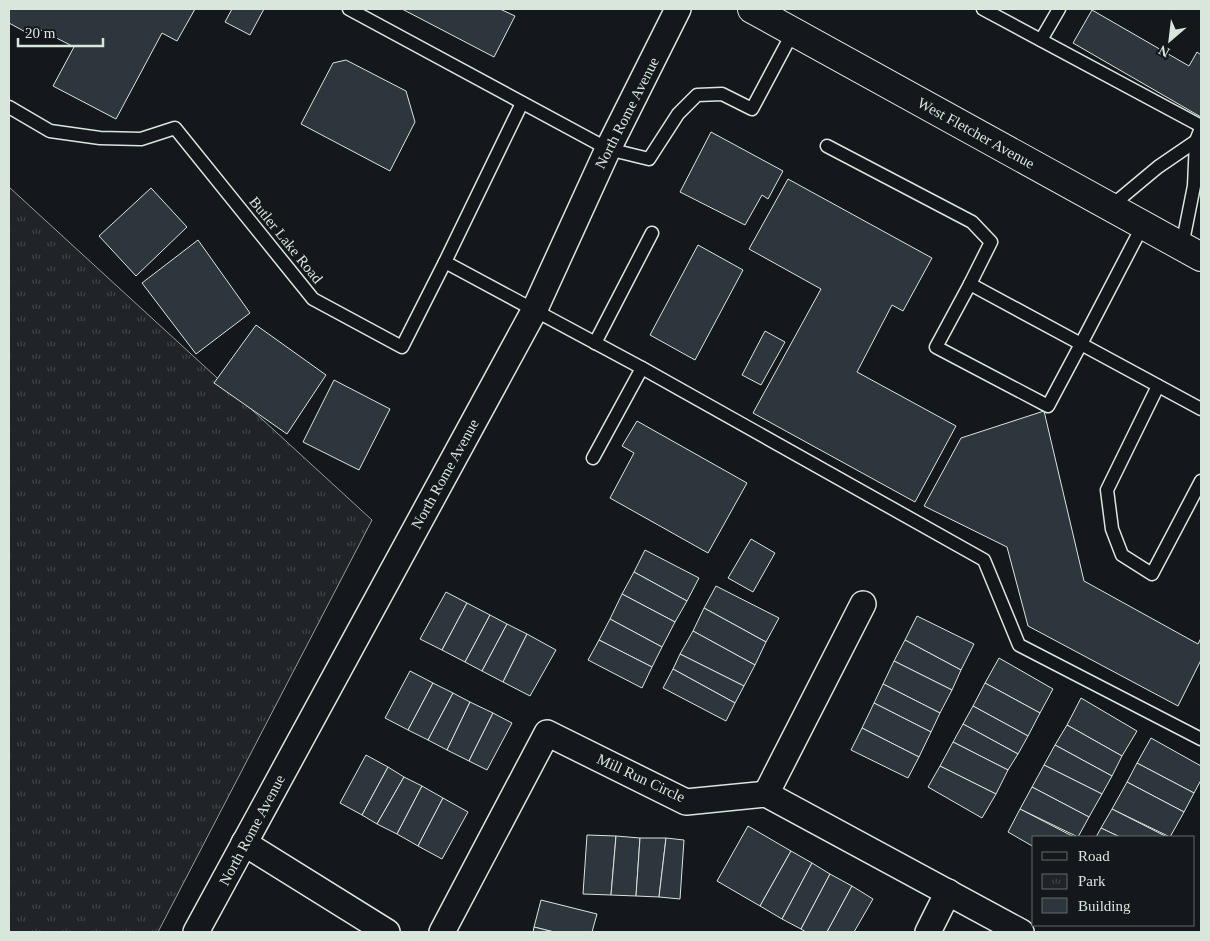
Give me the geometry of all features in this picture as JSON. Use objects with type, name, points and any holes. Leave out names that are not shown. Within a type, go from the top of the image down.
[{"type":"main road","name":"West Fletcher Avenue","points":[[752,9],[1192,251]]},
{"type":"street","name":"North Rome Avenue","points":[[196,932],[534,311],[608,149],[678,9]]},
{"type":"street","points":[[863,604],[766,794],[1021,932]]},
{"type":"street","name":"Mill Run Circle","points":[[442,932],[547,733],[686,802],[766,794]]},
{"type":"street","points":[[244,843],[387,932]]},
{"type":"street","points":[[928,932],[948,892]]},
{"type":"lane","points":[[349,9],[608,149],[649,159],[678,114],[697,95],[722,94],[752,109],[793,32]]},
{"type":"lane","points":[[983,9],[1201,127],[1196,141],[1192,251]]},
{"type":"lane","points":[[1041,40],[1059,9]]},
{"type":"lane","points":[[522,103],[445,262],[642,368],[984,560],[1019,645],[1201,739]]},
{"type":"lane","name":"Butler Lake Road","points":[[9,107],[50,131],[100,138],[141,139],[175,128],[312,299],[402,347],[445,262]]},
{"type":"lane","points":[[1110,206],[1158,167],[1196,141]]},
{"type":"lane","points":[[827,146],[972,222],[991,242],[936,347],[1048,406],[1143,225]]},
{"type":"lane","points":[[595,343],[652,233]]},
{"type":"lane","points":[[970,284],[1201,409]]},
{"type":"lane","points":[[593,458],[642,368]]},
{"type":"lane","points":[[1158,386],[1107,490],[1112,529],[1122,555],[1152,574],[1201,481]]},
{"type":"green space","points":[[9,187],[372,520],[158,932],[9,932]]},
{"type":"building","points":[[9,9],[195,9],[177,41],[162,33],[116,119],[53,86],[74,47],[35,27],[31,35],[9,23]]},
{"type":"building","points":[[232,9],[264,9],[250,35],[225,22]]},
{"type":"building","points":[[402,9],[500,9],[515,16],[494,57]]},
{"type":"building","points":[[1092,10],[1189,66],[1197,52],[1201,55],[1201,117],[1073,43]]},
{"type":"building","points":[[346,60],[406,91],[415,122],[390,171],[301,124],[333,63]]},
{"type":"building","points":[[711,132],[783,171],[768,199],[762,195],[745,225],[680,192]]},
{"type":"building","points":[[788,179],[932,258],[903,311],[892,305],[857,372],[956,426],[915,502],[753,413],[821,289],[749,249]]},
{"type":"building","points":[[151,188],[187,227],[136,276],[99,236]]},
{"type":"building","points":[[198,240],[250,313],[196,354],[142,283]]},
{"type":"building","points":[[698,245],[743,270],[695,360],[650,335]]},
{"type":"building","points":[[256,325],[326,375],[287,434],[214,383]]},
{"type":"building","points":[[765,331],[785,342],[761,385],[742,375]]},
{"type":"building","points":[[334,380],[390,409],[359,470],[303,442]]},
{"type":"building","points":[[1044,411],[1084,581],[1198,644],[1201,638],[1201,660],[1178,706],[1028,626],[1007,547],[924,506],[961,438]]},
{"type":"building","points":[[637,421],[747,483],[708,553],[610,498],[634,453],[622,446]]},
{"type":"building","points":[[751,539],[775,553],[753,592],[728,578]]},
{"type":"building","points":[[645,550],[699,578],[687,601],[634,572]]},
{"type":"building","points":[[634,572],[687,601],[675,622],[622,594]]},
{"type":"building","points":[[716,586],[779,618],[766,642],[704,608]]},
{"type":"building","points":[[446,592],[467,603],[442,650],[420,639]]},
{"type":"building","points":[[622,594],[675,622],[662,647],[610,619]]},
{"type":"building","points":[[467,603],[490,615],[465,662],[442,650]]},
{"type":"building","points":[[704,608],[766,642],[755,665],[693,631]]},
{"type":"building","points":[[490,615],[507,624],[482,671],[465,662]]},
{"type":"building","points":[[917,616],[974,644],[961,670],[905,640]]},
{"type":"building","points":[[610,619],[662,647],[652,667],[599,640]]},
{"type":"building","points":[[507,624],[527,634],[503,682],[482,671]]},
{"type":"building","points":[[693,631],[755,665],[744,686],[680,654]]},
{"type":"building","points":[[527,634],[556,650],[530,696],[503,682]]},
{"type":"building","points":[[599,640],[652,667],[642,688],[588,660]]},
{"type":"building","points":[[905,640],[961,670],[952,690],[894,661]]},
{"type":"building","points":[[680,654],[744,686],[735,703],[673,669]]},
{"type":"building","points":[[999,658],[1053,689],[1040,713],[985,683]]},
{"type":"building","points":[[894,661],[952,690],[940,713],[883,684]]},
{"type":"building","points":[[673,669],[735,703],[726,721],[663,688]]},
{"type":"building","points":[[410,671],[433,683],[408,730],[385,718]]},
{"type":"building","points":[[433,683],[453,693],[428,740],[408,730]]},
{"type":"building","points":[[985,683],[1040,713],[1028,736],[973,706]]},
{"type":"building","points":[[883,684],[940,713],[931,732],[874,703]]},
{"type":"building","points":[[453,693],[470,702],[447,750],[428,740]]},
{"type":"building","points":[[1081,698],[1137,731],[1122,756],[1067,725]]},
{"type":"building","points":[[470,702],[493,713],[469,761],[447,750]]},
{"type":"building","points":[[874,703],[931,732],[919,757],[862,728]]},
{"type":"building","points":[[973,706],[1028,736],[1018,754],[963,724]]},
{"type":"building","points":[[493,713],[512,723],[487,770],[469,761]]},
{"type":"building","points":[[963,724],[1018,754],[1008,770],[953,742]]},
{"type":"building","points":[[1067,725],[1122,756],[1112,776],[1055,745]]},
{"type":"building","points":[[862,728],[919,757],[908,778],[851,750]]},
{"type":"building","points":[[1151,738],[1201,766],[1201,780],[1194,793],[1137,763]]},
{"type":"building","points":[[953,742],[1008,770],[996,794],[940,766]]},
{"type":"building","points":[[1055,745],[1112,776],[1102,794],[1044,765]]},
{"type":"building","points":[[366,755],[388,767],[362,815],[340,803]]},
{"type":"building","points":[[1137,763],[1194,793],[1184,812],[1127,782]]},
{"type":"building","points":[[1044,765],[1102,794],[1089,817],[1032,787]]},
{"type":"building","points":[[940,766],[996,794],[982,818],[928,787]]},
{"type":"building","points":[[388,767],[404,777],[377,824],[362,815]]},
{"type":"building","points":[[404,777],[422,786],[397,834],[377,824]]},
{"type":"building","points":[[1127,782],[1184,812],[1171,836],[1168,836],[1112,809]]},
{"type":"building","points":[[422,786],[443,798],[418,846],[397,834]]},
{"type":"building","points":[[1032,787],[1089,817],[1079,836],[1076,836],[1020,809]]},
{"type":"building","points":[[443,798],[468,812],[442,859],[418,846]]},
{"type":"building","points":[[1020,809],[1072,836],[1032,836],[1032,846],[1008,832]]},
{"type":"building","points":[[1112,809],[1165,836],[1118,836],[1101,828]]},
{"type":"building","points":[[748,826],[791,851],[760,906],[717,881]]},
{"type":"building","points":[[1101,828],[1118,836],[1097,836]]},
{"type":"building","points":[[587,835],[616,836],[611,895],[583,894]]},
{"type":"building","points":[[616,836],[640,838],[636,896],[611,895]]},
{"type":"building","points":[[640,838],[666,838],[659,897],[636,896]]},
{"type":"building","points":[[666,838],[684,840],[680,899],[659,897]]},
{"type":"building","points":[[791,851],[812,863],[782,919],[760,906]]},
{"type":"building","points":[[812,863],[830,874],[801,929],[782,919]]},
{"type":"building","points":[[830,874],[852,886],[827,932],[806,932],[801,929]]},
{"type":"building","points":[[852,886],[873,899],[854,932],[827,932]]},
{"type":"building","points":[[541,900],[597,914],[592,932],[554,932],[534,927]]},
{"type":"building","points":[[534,927],[554,932],[533,932]]}]
